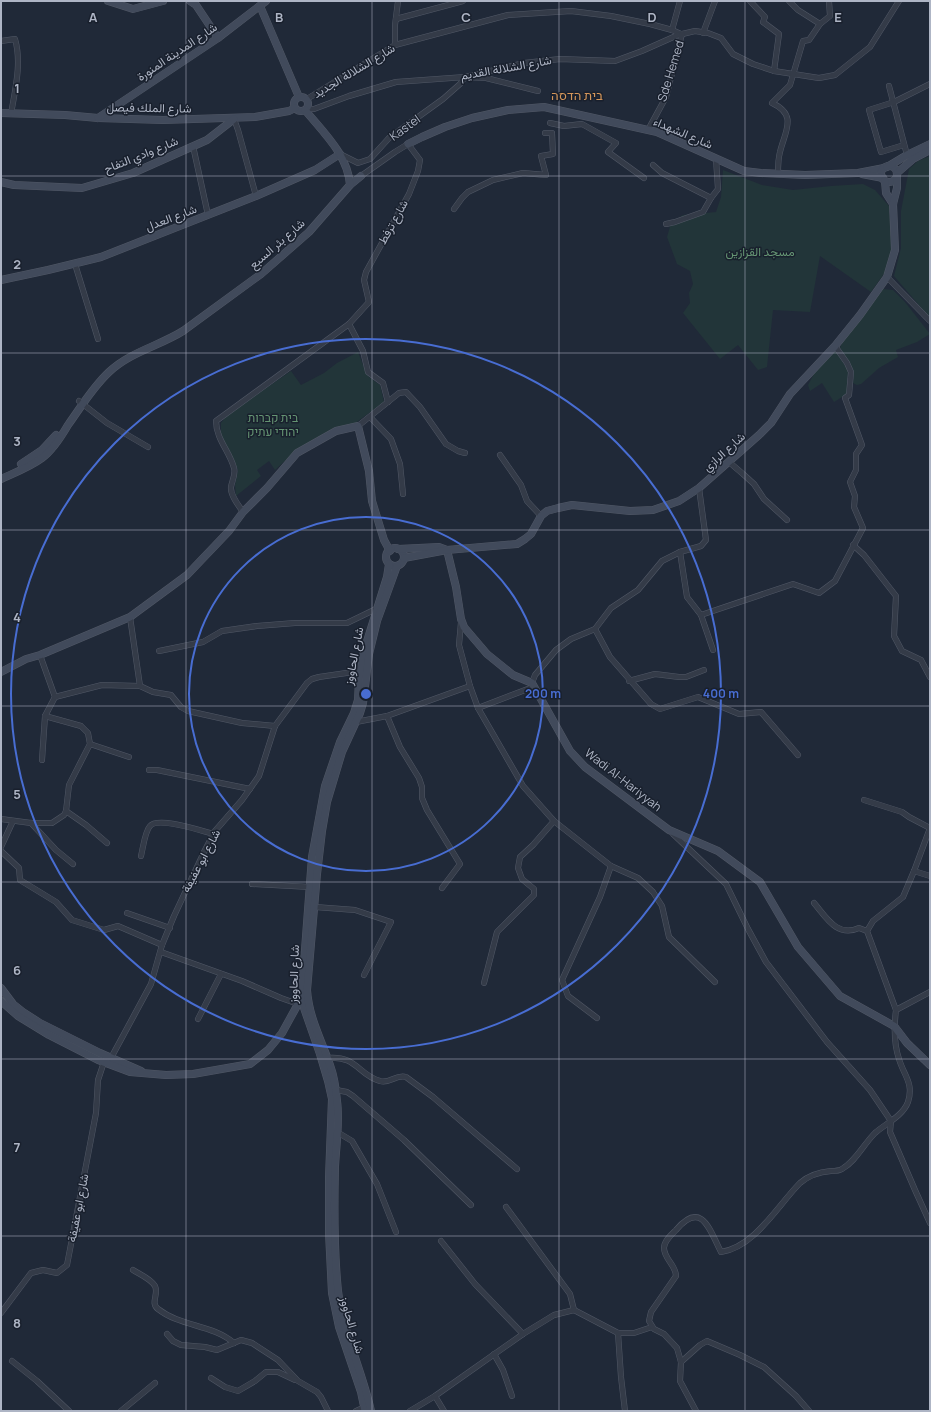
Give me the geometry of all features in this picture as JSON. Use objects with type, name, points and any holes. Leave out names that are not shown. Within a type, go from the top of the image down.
[{"type":"main road","points":[[108,1],[133,9],[163,1]]},
{"type":"main road","points":[[190,1],[196,5],[218,38]]},
{"type":"main road","name":"شارع المدينة المنورة","points":[[98,118],[218,38],[266,1]]},
{"type":"main road","points":[[260,6],[299,97]]},
{"type":"main road","points":[[299,97],[307,99],[308,103],[306,109]]},
{"type":"main road","points":[[299,97],[294,102],[296,108],[301,111],[306,109]]},
{"type":"main road","name":"شارع الشهداء","points":[[408,144],[445,127],[472,118],[508,110],[528,107],[544,107],[657,132],[744,171],[805,175],[858,173]]},
{"type":"main road","name":"شارع الملك فيصل","points":[[1,114],[65,115],[98,118],[163,120],[255,117],[289,111],[296,108]]},
{"type":"main road","points":[[306,109],[340,154],[350,178],[350,185]]},
{"type":"main road","name":"شارع وادي التفاح","points":[[1,182],[14,185],[82,188],[134,173],[207,140],[234,118]]},
{"type":"main road","points":[[884,180],[882,174],[886,168],[907,155],[930,144]]},
{"type":"main road","points":[[858,173],[891,182],[913,159],[930,150]]},
{"type":"main road","name":"شارع العدل","points":[[1,280],[101,257],[256,196],[315,170],[340,154]]},
{"type":"main road","points":[[858,173],[894,168],[897,175]]},
{"type":"main road","name":"شارع الرازي","points":[[541,516],[547,511],[572,505],[630,511],[653,510],[679,501],[699,488],[760,435],[771,423],[790,394],[835,346],[860,315],[887,277],[895,250],[894,204],[897,188],[897,175]]},
{"type":"main road","name":"شارع الشهداء","points":[[350,185],[361,176]]},
{"type":"main road","name":"شارع الرازي","points":[[884,180],[886,193],[894,204]]},
{"type":"main road","name":"شارع بئر السبع","points":[[1,479],[34,463],[47,453],[61,436],[81,402],[85,391],[96,379],[121,358],[151,341],[171,333],[183,331],[261,274],[309,232],[350,185]]},
{"type":"main road","name":"شارع بئر السبع","points":[[1,474],[23,464],[51,442],[81,402]]},
{"type":"main road","points":[[1,672],[26,660],[130,617],[187,575],[297,453],[336,431],[358,426],[368,471],[372,501],[384,540],[390,551]]},
{"type":"main road","points":[[404,558],[447,550],[516,544],[525,540],[531,534],[541,516]]},
{"type":"main road","points":[[397,566],[389,564],[387,556],[392,549],[439,547],[447,550]]},
{"type":"main road","points":[[1,988],[13,1004],[23,1012],[130,1072],[166,1075],[193,1074],[250,1064],[268,1050],[282,1033],[303,1001],[307,990],[322,831],[328,802],[342,752],[363,703],[369,654],[377,621],[397,566],[402,563],[404,558],[403,552],[398,549]]},
{"type":"main road","points":[[447,550],[456,586],[461,619],[468,633],[487,654],[513,675],[533,685]]},
{"type":"main road","name":"شارع الحاووز","points":[[367,1409],[339,1327],[332,1293],[329,1185],[332,1098],[320,1054],[307,1020],[303,1001],[303,976],[312,857],[325,786],[340,742],[354,713],[358,700],[360,671],[364,651],[387,577],[389,564]]},
{"type":"main road","name":"Wadi Al-Hariyyah","points":[[533,685],[570,751],[585,767],[669,830],[718,851],[760,882],[798,947],[840,996],[894,1026]]},
{"type":"main road","points":[[1,1001],[18,1016],[49,1035],[107,1060]]},
{"type":"main road","points":[[303,1001],[311,1016],[327,1058],[338,1102],[334,1199],[338,1290],[345,1326],[367,1409]]},
{"type":"main road","points":[[894,1026],[907,1043],[930,1066]]},
{"type":"street","points":[[395,45],[398,1]]},
{"type":"street","points":[[396,19],[463,1]]},
{"type":"street","points":[[672,30],[680,1]]},
{"type":"street","points":[[703,33],[715,1]]},
{"type":"street","points":[[750,1],[765,17],[763,22],[779,34],[774,71]]},
{"type":"street","points":[[789,1],[798,10],[820,24]]},
{"type":"street","points":[[778,174],[780,153],[787,131],[788,116],[785,110],[772,103],[790,85],[803,41],[810,40],[820,24],[830,16],[828,1]]},
{"type":"street","points":[[682,34],[695,31],[722,38],[733,54],[753,64],[774,71],[819,78],[835,75],[870,47],[899,1]]},
{"type":"street","name":"شارع الشلالة الجديد","points":[[307,99],[395,45],[508,15],[571,11],[611,16],[672,30],[682,34]]},
{"type":"street","name":"شارع الشلالة القديم","points":[[306,109],[314,110],[349,96],[396,82],[465,77],[524,63],[560,59],[616,61],[682,34]]},
{"type":"street","name":"Sde Hemed","points":[[648,130],[666,97],[682,34]]},
{"type":"street","points":[[1,41],[15,39],[18,49],[17,78],[11,114]]},
{"type":"street","points":[[465,77],[486,78],[538,92]]},
{"type":"street","name":"Kastel","points":[[340,154],[358,163],[370,159],[389,138],[443,99],[460,84],[465,77]]},
{"type":"street","points":[[904,145],[881,152],[869,110],[894,102],[929,84]]},
{"type":"street","points":[[889,86],[907,155]]},
{"type":"street","points":[[234,118],[256,196]]},
{"type":"street","points":[[550,123],[564,126],[582,124],[616,143],[608,152],[644,178]]},
{"type":"street","points":[[454,209],[468,192],[493,180],[523,173],[546,175],[541,156],[553,154],[552,132],[545,133]]},
{"type":"street","name":"شارع الشهداء","points":[[361,176],[408,144]]},
{"type":"street","name":"شارع ترفط","points":[[349,324],[369,302],[364,280],[366,272],[409,194],[418,171],[420,160],[408,144]]},
{"type":"street","points":[[193,146],[208,215]]},
{"type":"street","points":[[666,224],[702,212],[718,189],[716,159]]},
{"type":"street","points":[[653,165],[662,173],[711,198]]},
{"type":"street","points":[[75,264],[98,339]]},
{"type":"street","points":[[887,277],[930,321]]},
{"type":"street","points":[[243,512],[237,504],[230,489],[235,470],[223,445],[216,426],[216,421],[349,324],[364,351],[368,372],[383,383],[388,402]]},
{"type":"street","points":[[701,615],[794,584],[819,593],[835,581],[863,528],[854,507],[855,496],[850,482],[856,470],[856,454],[862,445],[845,398],[849,395],[851,372],[847,363],[835,346]]},
{"type":"street","points":[[358,426],[403,391],[406,392],[420,407],[446,444],[458,451],[465,452]]},
{"type":"street","points":[[81,402],[108,423],[148,447]]},
{"type":"street","points":[[370,417],[391,439],[400,464],[403,494]]},
{"type":"street","points":[[500,455],[521,485],[527,501],[541,516]]},
{"type":"street","points":[[729,462],[754,484],[764,499],[787,520]]},
{"type":"street","points":[[478,708],[533,685],[535,675],[556,650],[571,639],[595,629],[611,608],[638,590],[662,561],[680,552],[701,546],[706,540],[699,488]]},
{"type":"street","points":[[853,545],[864,555],[896,596],[894,636],[902,651],[921,660],[930,677]]},
{"type":"street","points":[[680,552],[687,597],[701,615],[713,650]]},
{"type":"street","points":[[159,651],[203,642],[222,632],[257,626],[295,622],[347,623],[376,609]]},
{"type":"street","points":[[130,617],[140,686]]},
{"type":"street","points":[[461,619],[459,644],[470,686],[478,708],[523,786],[554,821],[611,866],[638,878],[653,892],[662,906],[669,937],[715,982]]},
{"type":"street","points":[[595,629],[610,657],[651,704],[660,709],[698,697],[739,714],[761,712],[798,755]]},
{"type":"street","points":[[40,655],[55,697],[45,716],[42,760]]},
{"type":"street","points":[[629,680],[655,674],[679,678],[704,670]]},
{"type":"street","name":"شارع ابو عفيفة","points":[[1,1313],[31,1273],[43,1270],[57,1273],[67,1265],[96,1113],[98,1080],[107,1060],[151,984],[162,945],[174,916],[214,834],[259,776],[276,726],[307,683],[312,679],[319,677],[360,671]]},
{"type":"street","points":[[55,697],[102,685],[140,686],[153,692],[172,695],[181,707],[188,711],[242,723],[276,726]]},
{"type":"street","points":[[356,722],[387,716],[470,686]]},
{"type":"street","points":[[1,819],[31,823],[52,823],[64,815],[66,811],[69,785],[90,744],[88,733],[81,726],[45,716]]},
{"type":"street","points":[[387,716],[400,748],[419,778],[422,787],[422,798],[427,810],[460,864],[442,888]]},
{"type":"street","points":[[90,744],[129,758]]},
{"type":"street","points":[[149,770],[157,770],[250,788]]},
{"type":"street","points":[[864,800],[902,812],[930,828],[903,897],[873,921],[867,931]]},
{"type":"street","points":[[66,811],[86,825],[107,843]]},
{"type":"street","points":[[1,847],[13,821]]},
{"type":"street","points":[[484,983],[498,932],[534,895],[534,889],[522,879],[518,868],[520,858],[554,821]]},
{"type":"street","points":[[141,856],[148,829],[151,824],[154,823],[160,822],[188,827],[214,834]]},
{"type":"street","points":[[31,823],[56,850],[73,864]]},
{"type":"street","points":[[669,830],[726,884],[766,962],[827,1042],[870,1090],[891,1120],[890,1132],[930,1223]]},
{"type":"street","points":[[1,851],[19,868],[20,880],[56,902],[72,920],[104,930],[118,926],[162,945]]},
{"type":"street","points":[[597,1018],[568,996],[562,980],[600,897],[611,866]]},
{"type":"street","points":[[914,871],[930,876]]},
{"type":"street","points":[[252,884],[310,887]]},
{"type":"street","points":[[696,1411],[680,1381],[681,1362],[677,1348],[664,1334],[652,1327],[649,1321],[650,1314],[676,1276],[675,1270],[664,1252],[664,1246],[667,1240],[681,1224],[692,1217],[699,1218],[707,1224],[721,1252],[729,1251],[743,1244],[761,1228],[802,1182],[811,1175],[823,1172],[841,1171],[853,1161],[864,1145],[875,1133],[902,1111],[907,1103],[910,1087],[899,1058],[894,1026],[896,1010],[867,931],[859,928],[853,931],[839,929],[832,924],[814,903]]},
{"type":"street","points":[[314,907],[355,910],[391,922],[364,975]]},
{"type":"street","points":[[127,913],[170,928]]},
{"type":"street","points":[[161,952],[281,998],[303,1001]]},
{"type":"street","points":[[198,1019],[221,974]]},
{"type":"street","points":[[896,1010],[930,992]]},
{"type":"street","points":[[327,1058],[344,1058],[378,1080],[385,1082],[401,1075],[406,1076],[433,1097],[517,1169]]},
{"type":"street","points":[[336,1090],[347,1092],[353,1096],[404,1140],[471,1205]]},
{"type":"street","points":[[337,1132],[352,1141],[377,1184],[396,1232]]},
{"type":"street","points":[[506,1207],[570,1294],[574,1310]]},
{"type":"street","points":[[441,1242],[475,1284],[523,1334]]},
{"type":"street","points":[[133,1270],[149,1280],[155,1286],[156,1293],[154,1301],[156,1308],[172,1318],[218,1333],[234,1343]]},
{"type":"street","points":[[410,1411],[435,1396],[523,1334],[554,1315],[574,1310],[618,1333],[634,1333],[652,1327]]},
{"type":"street","points":[[618,1333],[625,1411]]},
{"type":"street","points":[[167,1334],[173,1341],[180,1345],[204,1347],[217,1350],[241,1340],[247,1341],[260,1347],[278,1360],[298,1381]]},
{"type":"street","points":[[681,1362],[700,1345],[707,1341],[764,1367],[796,1396],[809,1411]]},
{"type":"street","points":[[494,1354],[503,1370],[512,1396]]},
{"type":"street","points":[[12,1361],[37,1381],[69,1411]]},
{"type":"street","points":[[211,1378],[225,1387],[238,1391],[255,1381],[266,1372],[278,1372],[317,1392],[328,1411]]},
{"type":"street","points":[[121,1411],[155,1383]]},
{"type":"street","points":[[435,1396],[444,1411]]},
{"type":"street","points":[[356,1411],[367,1409]]},
{"type":"green space","points":[[930,156],[930,318],[894,276],[901,248],[901,211],[909,169],[918,161]]},
{"type":"green space","name":"مسجد القزازين","points":[[723,170],[762,185],[793,190],[863,184],[875,190],[889,206],[892,247],[886,271],[871,292],[820,256],[810,312],[773,310],[767,367],[758,370],[738,345],[720,359],[683,313],[690,303],[689,293],[693,284],[690,271],[677,264],[667,237],[671,223],[683,215],[716,212],[721,197]]},
{"type":"green space","points":[[883,289],[893,290],[905,302],[930,334],[917,342],[896,350],[898,357],[879,368],[861,384],[857,385],[853,383],[854,378],[851,364],[840,348],[843,340]]},
{"type":"green space","name":"בית קברות יהודי עתיק","points":[[358,352],[369,377],[380,385],[384,402],[354,424],[331,430],[300,447],[275,470],[269,461],[257,470],[261,476],[236,496],[235,485],[238,470],[221,435],[221,423],[227,415],[291,371],[301,385]]},
{"type":"green space","points":[[834,352],[836,352],[848,370],[847,394],[834,402],[822,383],[810,391],[808,385],[815,372]]},
{"type":"district","name":"בית הדסה","points":[[577,95]]}]
